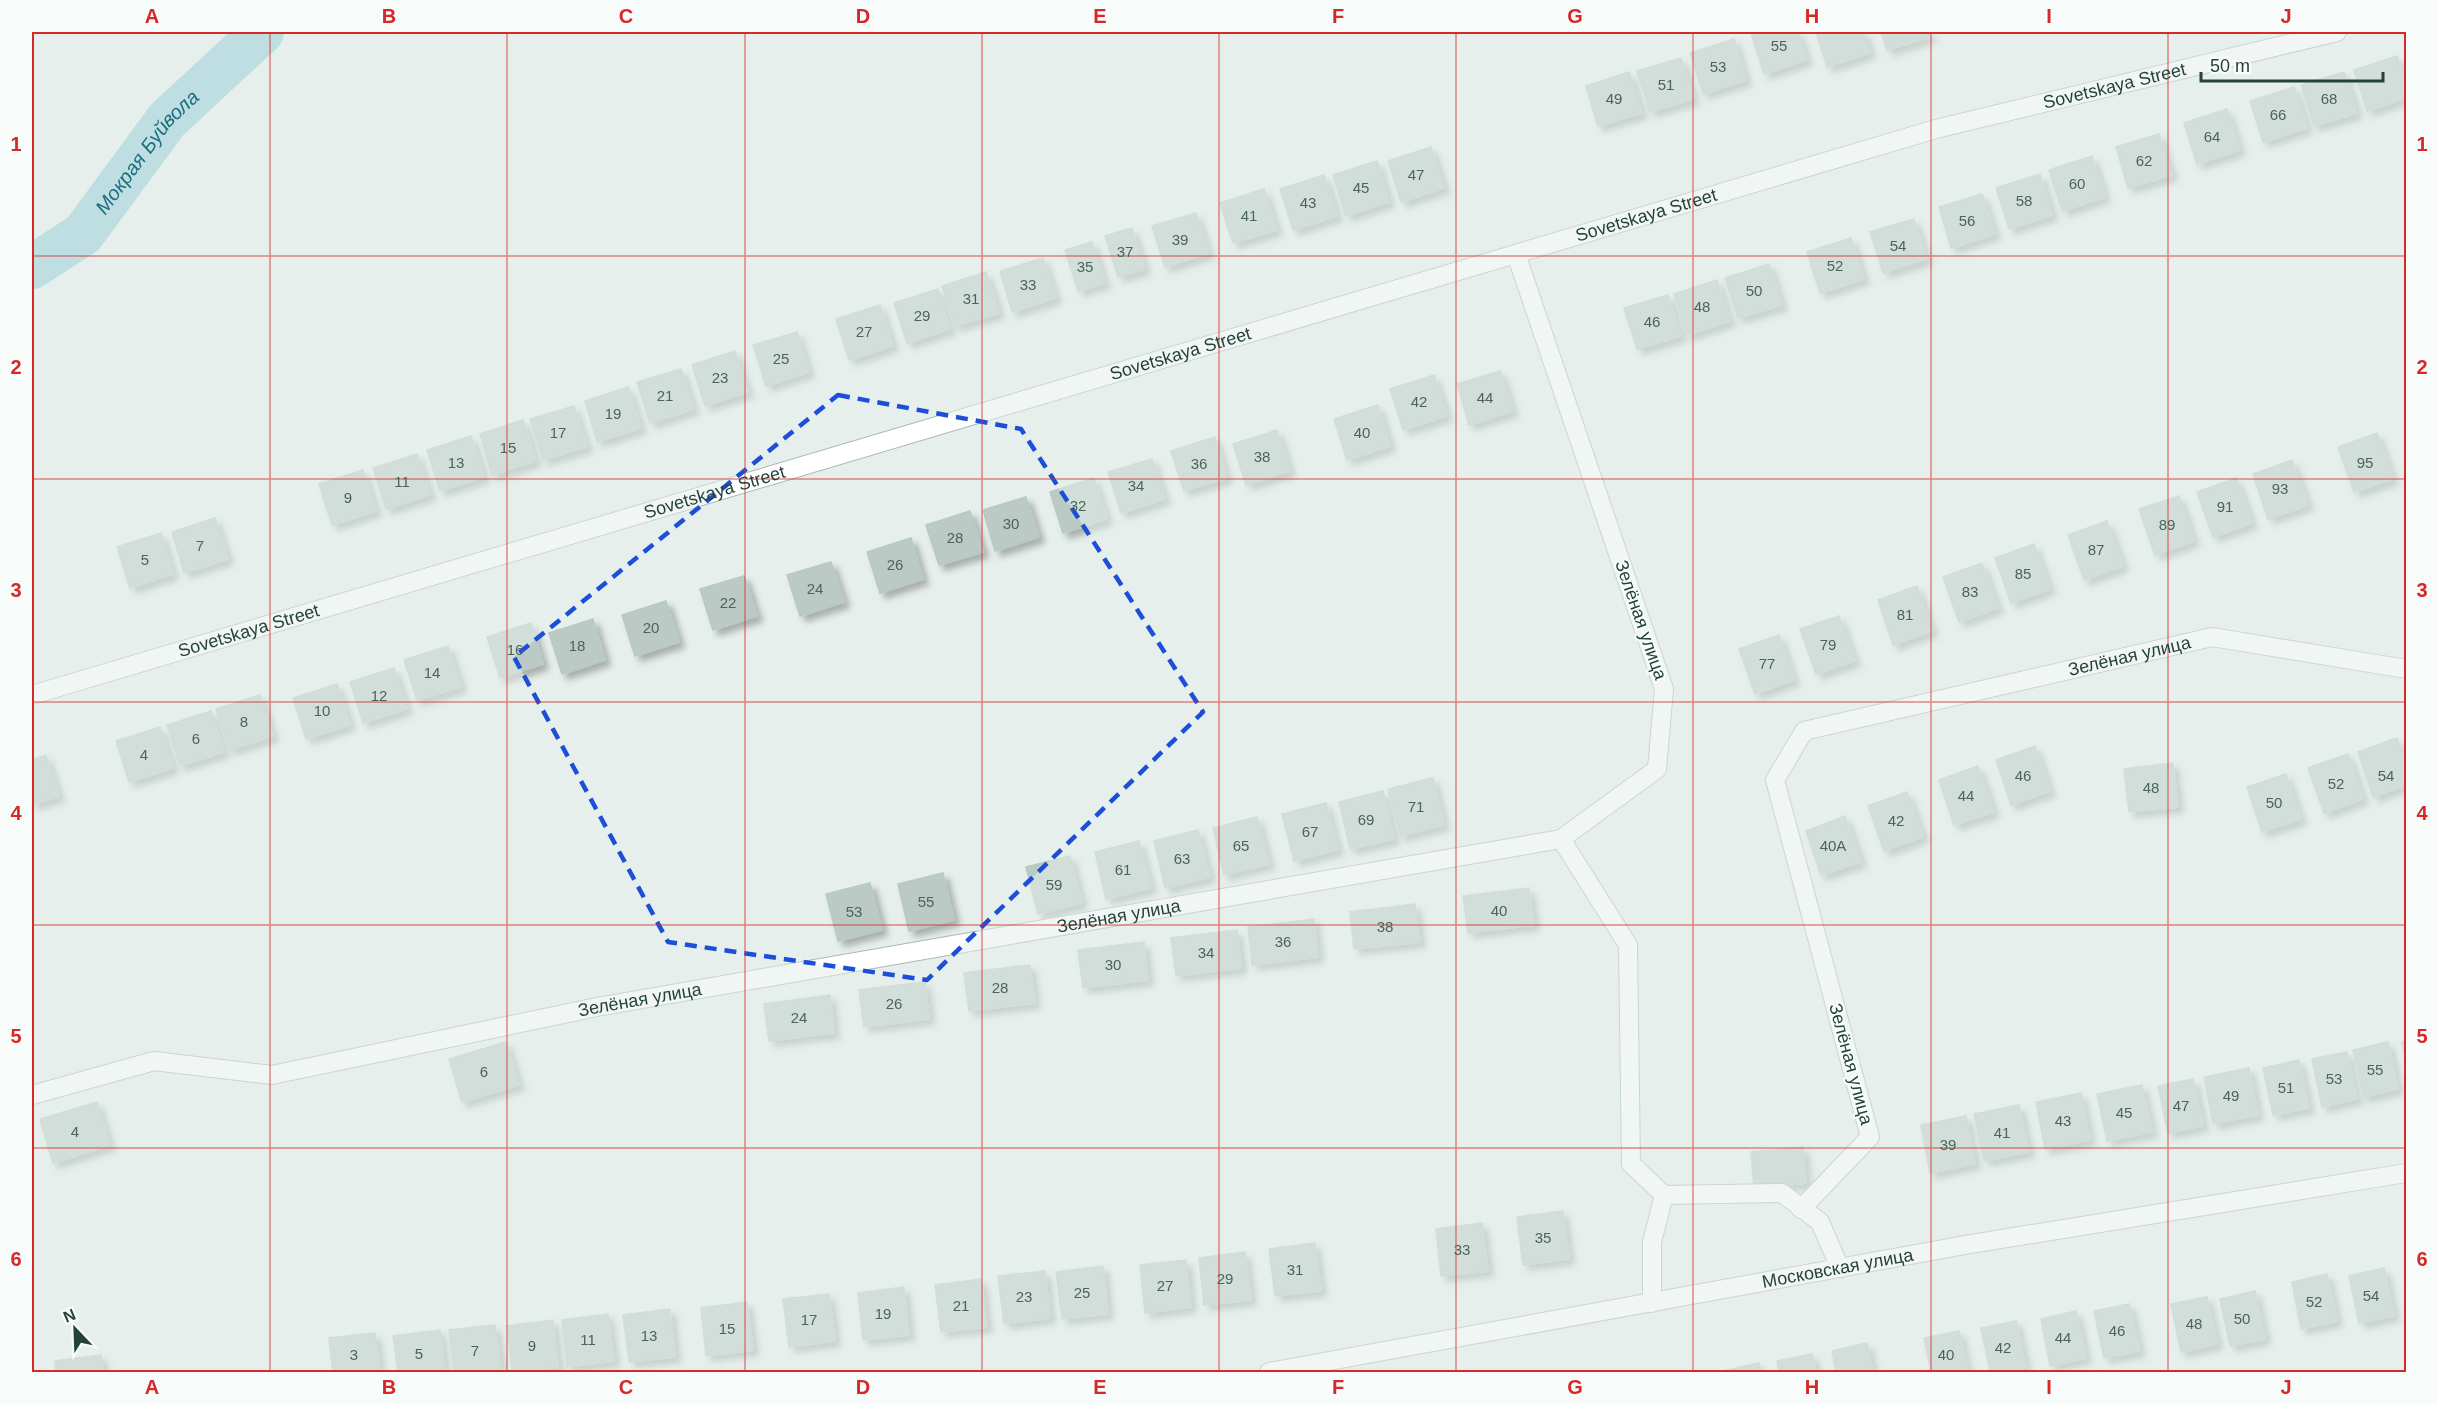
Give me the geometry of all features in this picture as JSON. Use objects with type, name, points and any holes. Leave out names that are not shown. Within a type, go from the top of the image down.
[{"type":"street","name":"Sovetskaya Street","points":[[32,695],[1935,129],[2337,32]]},
{"type":"street","name":"Зелёная улица","points":[[32,1095],[154,1061],[272,1075],[597,1008],[1561,839],[1656,769],[1664,689],[1516,254]]},
{"type":"street","name":"Зелёная улица","points":[[1801,1209],[1870,1137],[1775,780],[1804,731],[2212,637],[2406,669]]},
{"type":"street","points":[[1561,839],[1628,945],[1631,1164],[1664,1195],[1782,1193],[1820,1222],[1840,1268]]},
{"type":"street","name":"Московская улица","points":[[1269,1372],[1965,1245],[2406,1173]]},
{"type":"street","points":[[1652,1303],[1652,1242],[1664,1195]]},
{"type":"highlighted area","points":[[838,395],[1021,429],[1203,712],[927,980],[668,942],[514,657]]},
{"type":"building","points":[[1798,32],[1807,60],[1764,74],[1751,33]]},
{"type":"building","points":[[1816,32],[1864,32],[1870,53],[1827,67]]},
{"type":"building","points":[[1881,32],[1929,32],[1930,37],[1887,50]]},
{"type":"building","points":[[1734,39],[1746,80],[1703,94],[1690,53]]},
{"type":"building","points":[[2397,56],[2406,85],[2406,98],[2367,111],[2354,70]]},
{"type":"building","points":[[1681,58],[1694,99],[1650,112],[1637,71]]},
{"type":"building","points":[[1629,72],[1642,113],[1598,126],[1586,86]]},
{"type":"building","points":[[2344,72],[2357,113],[2314,126],[2301,85]]},
{"type":"building","points":[[2294,87],[2307,128],[2263,142],[2250,101]]},
{"type":"building","points":[[2227,109],[2240,150],[2197,164],[2184,123]]},
{"type":"building","points":[[2159,134],[2172,175],[2128,188],[2116,147]]},
{"type":"building","points":[[1431,147],[1444,188],[1401,202],[1388,161]]},
{"type":"building","points":[[2092,156],[2105,197],[2062,211],[2049,170]]},
{"type":"building","points":[[1377,161],[1389,202],[1346,216],[1333,175]]},
{"type":"building","points":[[2040,174],[2052,215],[2009,229],[1996,188]]},
{"type":"building","points":[[1324,175],[1337,216],[1293,230],[1280,189]]},
{"type":"building","points":[[1264,189],[1277,230],[1233,243],[1220,203]]},
{"type":"building","points":[[1982,194],[1995,234],[1951,248],[1939,207]]},
{"type":"building","points":[[1196,213],[1209,253],[1165,267],[1152,226]]},
{"type":"building","points":[[1914,219],[1927,259],[1883,273],[1870,232]]},
{"type":"building","points":[[1132,228],[1145,269],[1118,277],[1105,236]]},
{"type":"building","points":[[1851,238],[1864,279],[1820,293],[1807,252]]},
{"type":"building","points":[[1092,242],[1105,283],[1078,291],[1065,250]]},
{"type":"building","points":[[1043,258],[1056,298],[1012,312],[1000,271]]},
{"type":"building","points":[[1769,264],[1782,305],[1738,318],[1725,278]]},
{"type":"building","points":[[986,272],[999,313],[955,326],[942,286]]},
{"type":"building","points":[[1717,280],[1730,321],[1687,335],[1674,294]]},
{"type":"building","points":[[938,289],[950,329],[907,343],[894,303]]},
{"type":"building","points":[[1668,295],[1681,336],[1637,349],[1624,308]]},
{"type":"building","points":[[880,305],[893,346],[849,360],[836,319]]},
{"type":"building","points":[[797,332],[809,372],[766,386],[753,345]]},
{"type":"building","points":[[735,351],[748,392],[705,406],[692,365]]},
{"type":"building","points":[[681,369],[694,409],[650,423],[637,382]]},
{"type":"building","points":[[1500,371],[1513,411],[1469,425],[1457,384]]},
{"type":"building","points":[[1434,375],[1447,416],[1403,430],[1390,389]]},
{"type":"building","points":[[628,387],[641,428],[597,442],[585,401]]},
{"type":"building","points":[[1378,405],[1390,446],[1347,460],[1334,419]]},
{"type":"building","points":[[574,406],[587,447],[543,460],[530,419]]},
{"type":"building","points":[[523,420],[536,461],[492,475],[480,434]]},
{"type":"building","points":[[1277,430],[1290,471],[1246,485],[1233,444]]},
{"type":"building","points":[[2377,433],[2393,479],[2354,492],[2338,447]]},
{"type":"building","points":[[471,436],[484,477],[440,491],[427,450]]},
{"type":"building","points":[[1215,437],[1227,478],[1184,491],[1171,451]]},
{"type":"building","points":[[417,454],[430,495],[386,509],[373,468]]},
{"type":"building","points":[[1152,459],[1165,499],[1121,513],[1108,472]]},
{"type":"building","points":[[2292,460],[2308,505],[2268,519],[2253,474]]},
{"type":"building","points":[[363,470],[376,511],[332,525],[319,484]]},
{"type":"building","points":[[1094,478],[1107,519],[1063,533],[1050,492]]},
{"type":"building","points":[[2236,478],[2252,523],[2213,537],[2197,492]]},
{"type":"building","points":[[2179,496],[2194,541],[2155,555],[2139,509]]},
{"type":"building","points":[[1026,497],[1039,537],[995,551],[983,510]]},
{"type":"building","points":[[970,511],[983,552],[939,565],[926,525]]},
{"type":"building","points":[[215,518],[228,559],[184,573],[172,532]]},
{"type":"building","points":[[2107,521],[2123,566],[2084,580],[2068,535]]},
{"type":"building","points":[[161,533],[173,574],[130,588],[117,547]]},
{"type":"building","points":[[911,538],[923,579],[880,593],[867,552]]},
{"type":"building","points":[[2034,544],[2050,589],[2011,603],[1995,558]]},
{"type":"building","points":[[831,562],[844,602],[800,616],[787,575]]},
{"type":"building","points":[[1982,563],[1998,608],[1959,622],[1943,577]]},
{"type":"building","points":[[744,576],[757,616],[713,630],[700,589]]},
{"type":"building","points":[[1917,586],[1932,631],[1893,645],[1878,600]]},
{"type":"building","points":[[666,601],[679,642],[635,656],[622,615]]},
{"type":"building","points":[[1839,616],[1855,661],[1816,674],[1800,629]]},
{"type":"building","points":[[593,619],[605,660],[562,674],[549,633]]},
{"type":"building","points":[[531,623],[543,664],[500,678],[487,637]]},
{"type":"building","points":[[1779,635],[1794,680],[1755,694],[1739,649]]},
{"type":"building","points":[[448,646],[461,687],[417,700],[404,660]]},
{"type":"building","points":[[394,668],[407,709],[363,723],[350,682]]},
{"type":"building","points":[[337,684],[350,725],[306,739],[293,698]]},
{"type":"building","points":[[260,695],[273,736],[229,750],[216,709]]},
{"type":"building","points":[[211,711],[224,752],[180,766],[167,725]]},
{"type":"building","points":[[160,727],[173,768],[129,782],[116,741]]},
{"type":"building","points":[[2397,738],[2406,766],[2406,785],[2373,797],[2358,752]]},
{"type":"building","points":[[2035,746],[2050,791],[2011,805],[1996,760]]},
{"type":"building","points":[[2348,754],[2363,799],[2324,813],[2308,768]]},
{"type":"building","points":[[46,755],[59,796],[32,805],[32,760]]},
{"type":"building","points":[[2173,763],[2178,807],[2129,812],[2124,769]]},
{"type":"building","points":[[1978,766],[1994,812],[1954,825],[1939,780]]},
{"type":"building","points":[[2286,774],[2301,819],[2262,832],[2247,787]]},
{"type":"building","points":[[1433,778],[1444,825],[1400,836],[1388,789]]},
{"type":"building","points":[[1383,791],[1394,839],[1350,849],[1339,802]]},
{"type":"building","points":[[1907,792],[1923,837],[1884,851],[1868,806]]},
{"type":"building","points":[[1326,803],[1338,850],[1294,861],[1282,814]]},
{"type":"building","points":[[1845,816],[1861,862],[1821,875],[1806,831]]},
{"type":"building","points":[[1257,817],[1269,864],[1224,875],[1213,828]]},
{"type":"building","points":[[1198,830],[1210,877],[1165,888],[1154,841]]},
{"type":"building","points":[[1139,841],[1151,888],[1106,899],[1095,852]]},
{"type":"building","points":[[1070,856],[1082,903],[1038,914],[1026,867]]},
{"type":"building","points":[[943,873],[954,920],[909,931],[898,884]]},
{"type":"building","points":[[870,883],[882,930],[838,941],[826,894]]},
{"type":"building","points":[[1529,888],[1534,925],[1468,933],[1463,896]]},
{"type":"building","points":[[1415,904],[1420,942],[1354,949],[1350,912]]},
{"type":"building","points":[[1314,919],[1318,957],[1252,965],[1248,927]]},
{"type":"building","points":[[1237,930],[1241,968],[1176,976],[1171,938]]},
{"type":"building","points":[[1144,942],[1148,980],[1083,988],[1078,950]]},
{"type":"building","points":[[1030,965],[1035,1003],[969,1011],[964,973]]},
{"type":"building","points":[[925,982],[929,1019],[864,1027],[859,990]]},
{"type":"building","points":[[830,995],[834,1033],[769,1041],[764,1004]]},
{"type":"building","points":[[2406,1041],[2406,1063],[2402,1042]]},
{"type":"building","points":[[506,1042],[519,1085],[462,1102],[449,1059]]},
{"type":"building","points":[[2388,1042],[2398,1089],[2363,1097],[2353,1050]]},
{"type":"building","points":[[2347,1052],[2357,1099],[2322,1107],[2312,1059]]},
{"type":"building","points":[[2299,1060],[2309,1108],[2273,1115],[2263,1068]]},
{"type":"building","points":[[2249,1068],[2258,1115],[2213,1124],[2204,1077]]},
{"type":"building","points":[[2193,1079],[2203,1126],[2168,1133],[2158,1086]]},
{"type":"building","points":[[2142,1085],[2152,1132],[2107,1141],[2097,1094]]},
{"type":"building","points":[[2081,1093],[2090,1140],[2045,1149],[2036,1102]]},
{"type":"building","points":[[97,1102],[110,1145],[53,1163],[40,1119]]},
{"type":"building","points":[[2019,1105],[2029,1152],[1984,1161],[1974,1114]]},
{"type":"building","points":[[1966,1116],[1975,1164],[1930,1173],[1921,1125]]},
{"type":"building","points":[[1803,1147],[1806,1183],[1754,1188],[1751,1152]]},
{"type":"building","points":[[1563,1211],[1569,1259],[1523,1265],[1517,1217]]},
{"type":"building","points":[[1482,1223],[1488,1271],[1441,1276],[1436,1229]]},
{"type":"building","points":[[1315,1243],[1321,1291],[1275,1296],[1269,1249]]},
{"type":"building","points":[[1245,1252],[1251,1300],[1204,1305],[1199,1258]]},
{"type":"building","points":[[1186,1260],[1191,1307],[1145,1313],[1140,1265]]},
{"type":"building","points":[[1103,1266],[1108,1314],[1062,1319],[1056,1272]]},
{"type":"building","points":[[2384,1268],[2394,1316],[2359,1323],[2349,1276]]},
{"type":"building","points":[[1045,1271],[1050,1318],[1004,1324],[998,1276]]},
{"type":"building","points":[[2327,1274],[2337,1321],[2301,1329],[2292,1282]]},
{"type":"building","points":[[981,1279],[987,1327],[941,1332],[935,1285]]},
{"type":"building","points":[[904,1287],[909,1335],[863,1340],[858,1293]]},
{"type":"building","points":[[2255,1291],[2265,1339],[2230,1346],[2220,1299]]},
{"type":"building","points":[[829,1294],[835,1341],[789,1347],[783,1299]]},
{"type":"building","points":[[2207,1297],[2217,1344],[2181,1352],[2171,1304]]},
{"type":"building","points":[[747,1302],[753,1350],[706,1356],[701,1308]]},
{"type":"building","points":[[2129,1304],[2140,1351],[2104,1358],[2094,1311]]},
{"type":"building","points":[[670,1309],[675,1357],[629,1362],[623,1315]]},
{"type":"building","points":[[2076,1311],[2086,1358],[2050,1366],[2041,1319]]},
{"type":"building","points":[[608,1314],[614,1361],[567,1367],[562,1320]]},
{"type":"building","points":[[553,1320],[558,1367],[512,1372],[507,1326]]},
{"type":"building","points":[[2016,1321],[2026,1368],[1990,1372],[1981,1328]]},
{"type":"building","points":[[495,1325],[501,1372],[454,1372],[449,1330]]},
{"type":"building","points":[[440,1330],[445,1372],[398,1372],[393,1336]]},
{"type":"building","points":[[1959,1331],[1968,1372],[1931,1372],[1924,1338]]},
{"type":"building","points":[[375,1333],[380,1372],[333,1372],[329,1338]]},
{"type":"building","points":[[1867,1343],[1873,1372],[1836,1372],[1832,1351]]},
{"type":"building","points":[[1812,1354],[1816,1372],[1779,1372],[1777,1361]]},
{"type":"building","points":[[101,1355],[103,1372],[56,1372],[55,1361]]},
{"type":"building","points":[[1759,1363],[1761,1372],[1723,1371]]},
{"type":"waterway","name":"Мокрая Буйвола","points":[[32,267],[83,234],[167,120],[262,32]]}]
